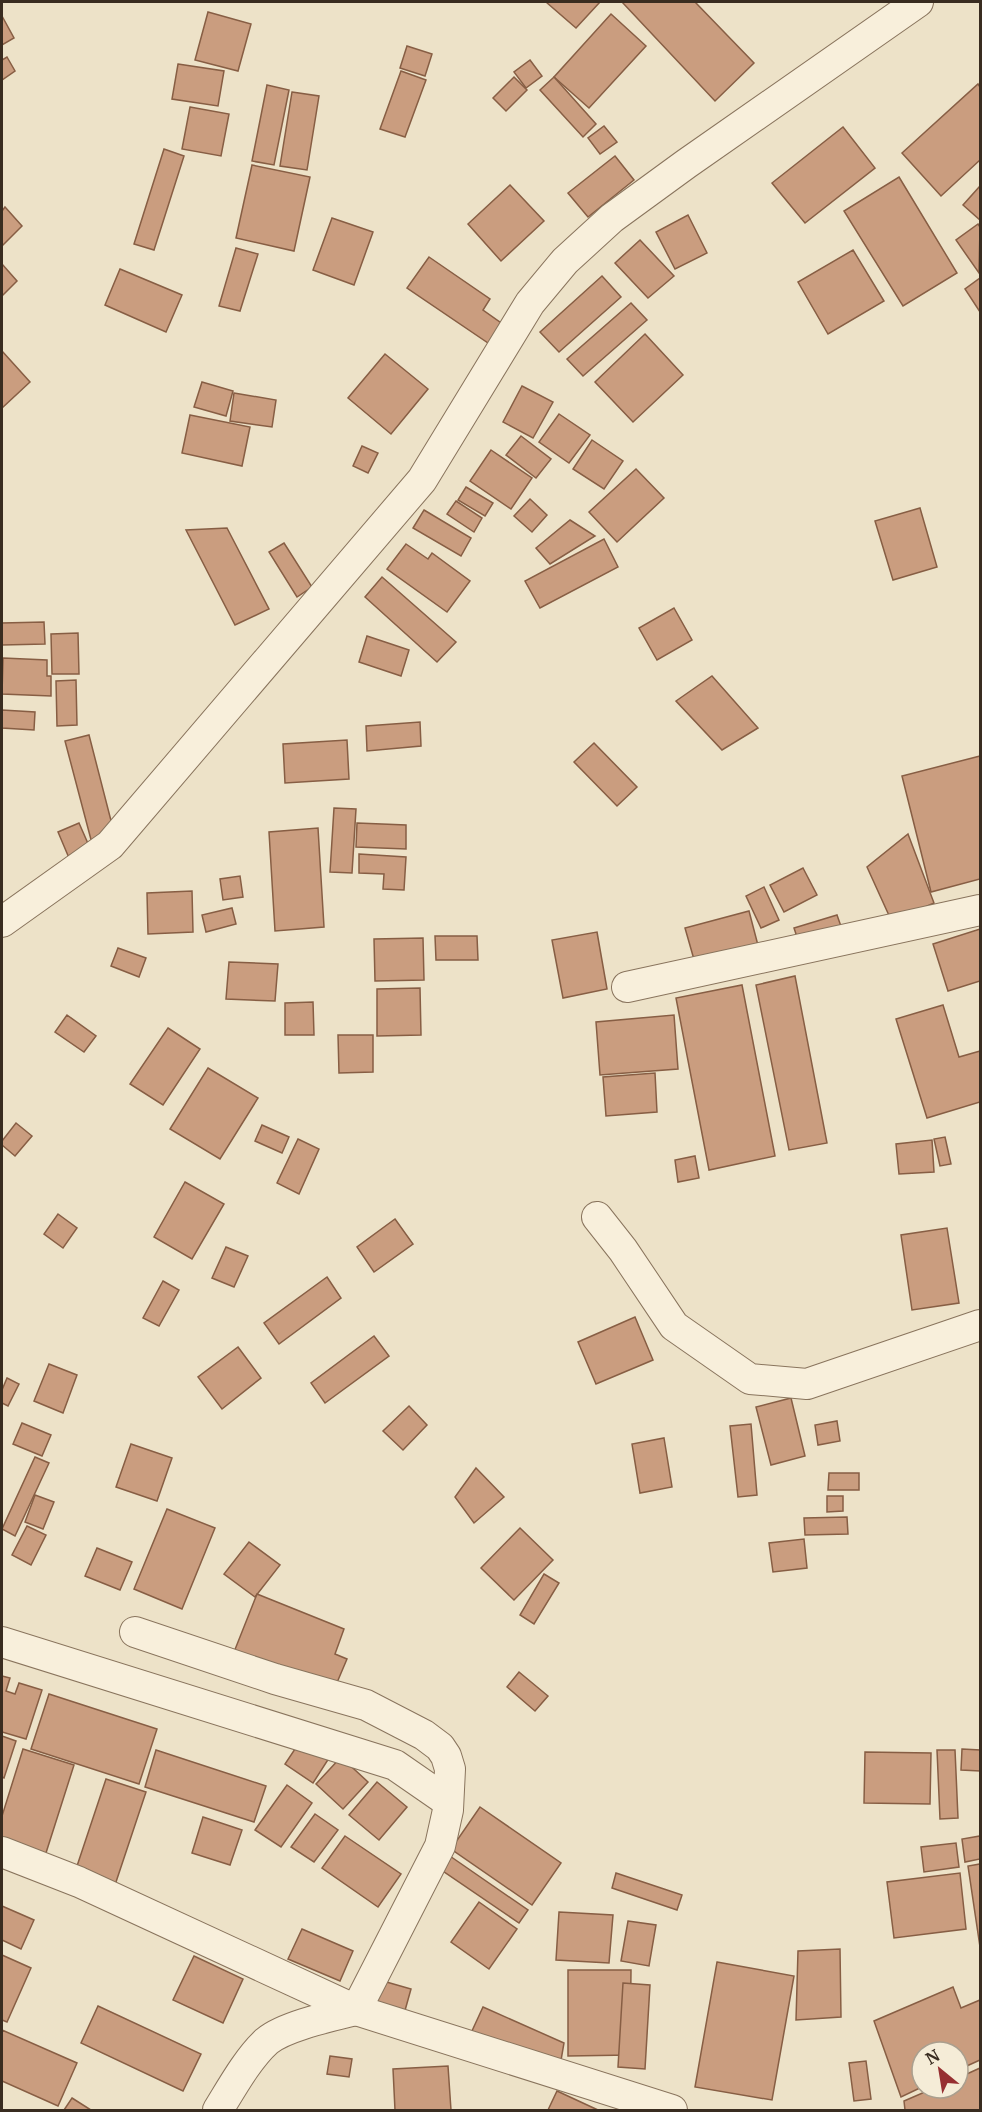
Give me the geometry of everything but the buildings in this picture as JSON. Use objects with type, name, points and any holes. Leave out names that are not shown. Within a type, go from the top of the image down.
[{"type":"street","points":[[2,922],[110,845],[422,480],[530,303],[565,261],[612,218],[677,170],[918,2]]},
{"type":"street","points":[[627,987],[981,910]]},
{"type":"street","points":[[597,1217],[623,1250],[674,1326],[750,1379],[807,1384],[981,1325]]},
{"type":"street","points":[[135,1632],[274,1679],[366,1705],[424,1735],[440,1747],[450,1769],[440,1846],[356,2010],[307,2023],[268,2041],[233,2085],[218,2110]]},
{"type":"street","points":[[2,1642],[395,1765],[447,1801]]},
{"type":"street","points":[[2,1852],[79,1882],[356,2010],[672,2110]]}]
